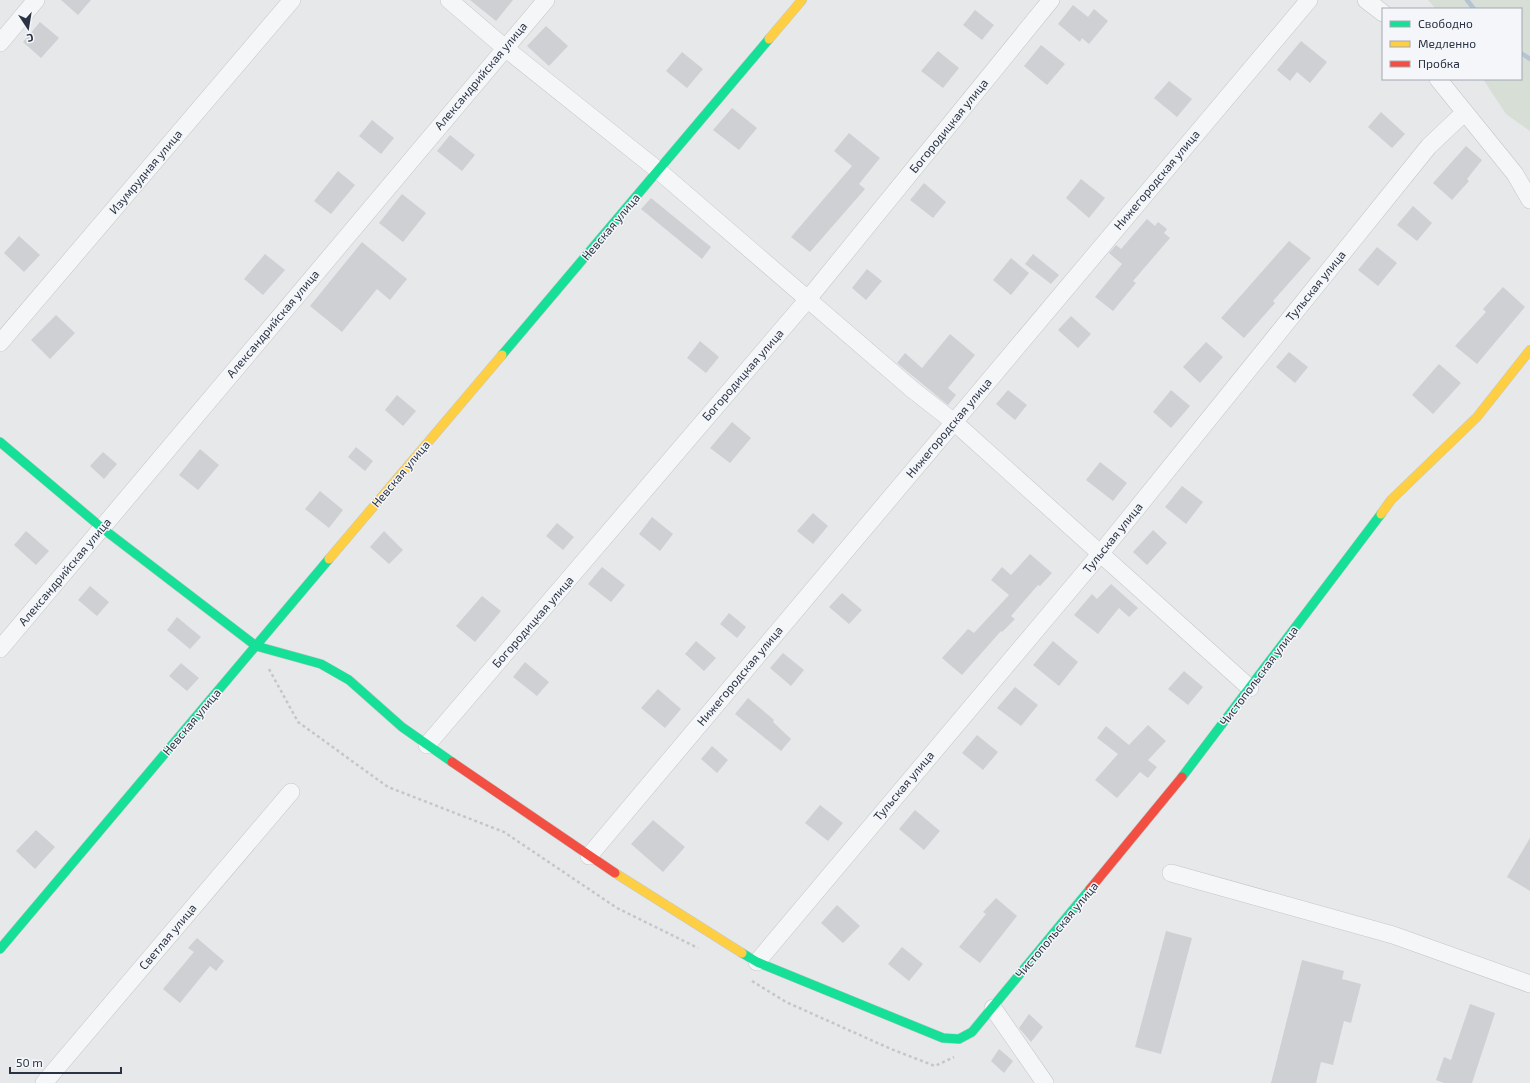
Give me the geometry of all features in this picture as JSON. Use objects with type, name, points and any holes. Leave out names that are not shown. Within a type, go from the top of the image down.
[{"type":"street","points":[[0,43],[36,0]]},
{"type":"street","name":"Изумрудная улица","points":[[0,343],[292,0]]},
{"type":"street","points":[[449,0],[505,48],[659,171],[913,390],[954,422],[1250,688]]},
{"type":"street","name":"Александрийская улица","points":[[0,649],[546,0]]},
{"type":"street","name":"Невская улица","points":[[0,949],[802,0]]},
{"type":"street","name":"Богородицкая улица","points":[[427,745],[808,299],[1051,0]]},
{"type":"street","name":"Нижегородская улица","points":[[589,856],[1309,0]]},
{"type":"street","points":[[1366,0],[1382,12]]},
{"type":"street","points":[[1439,80],[1515,174],[1530,200]]},
{"type":"street","name":"Тульская улица","points":[[757,962],[1100,554],[1429,146],[1465,112]]},
{"type":"street","name":"Чистопольская улица","points":[[960,1039],[972,1032],[1160,805],[1391,500],[1477,418],[1530,350]]},
{"type":"street","points":[[0,442],[102,528],[256,646],[321,664],[350,680],[402,727],[427,745],[589,856],[757,962],[943,1038],[960,1039]]},
{"type":"street","name":"Светлая улица","points":[[44,1083],[291,792]]},
{"type":"street","points":[[1171,873],[1393,935],[1530,984]]},
{"type":"street","points":[[992,1008],[1045,1083]]},
{"type":"path","points":[[267,666],[298,722],[388,787],[504,832],[617,908],[701,950]]},
{"type":"path","points":[[747,978],[786,1002],[891,1049],[935,1066],[956,1056],[960,1039]]},
{"type":"shaded area","points":[[1428,0],[1530,0],[1530,131],[1506,114],[1484,80],[1522,80],[1522,8],[1435,8]]},
{"type":"building","points":[[61,0],[91,0],[78,15]]},
{"type":"building","points":[[470,0],[513,0],[496,21]]},
{"type":"building","points":[[1073,5],[1088,17],[1094,9],[1108,21],[1089,44],[1082,38],[1080,42],[1058,24]]},
{"type":"building","points":[[975,10],[994,25],[982,40],[963,25]]},
{"type":"building","points":[[40,22],[59,38],[41,58],[23,42]]},
{"type":"building","points":[[546,26],[568,46],[549,66],[527,46]]},
{"type":"building","points":[[1301,41],[1327,62],[1310,83],[1297,72],[1290,81],[1277,70]]},
{"type":"building","points":[[1041,45],[1065,64],[1047,85],[1024,66]]},
{"type":"building","points":[[938,51],[959,68],[943,88],[921,71]]},
{"type":"building","points":[[682,52],[703,69],[687,88],[666,71]]},
{"type":"building","points":[[1169,81],[1192,99],[1177,117],[1154,98]]},
{"type":"building","points":[[732,108],[757,128],[739,150],[713,130]]},
{"type":"building","points":[[1381,112],[1405,134],[1392,148],[1368,127]]},
{"type":"building","points":[[372,120],[394,138],[381,154],[359,136]]},
{"type":"building","points":[[849,133],[880,158],[859,184],[865,189],[810,252],[791,237],[852,166],[834,151]]},
{"type":"building","points":[[450,135],[475,155],[462,171],[437,151]]},
{"type":"building","points":[[1466,146],[1482,160],[1467,179],[1469,181],[1452,200],[1433,183]]},
{"type":"building","points":[[338,171],[355,185],[331,214],[314,201]]},
{"type":"building","points":[[1081,179],[1105,198],[1089,218],[1066,198]]},
{"type":"building","points":[[924,183],[946,202],[933,218],[910,200]]},
{"type":"building","points":[[402,194],[426,213],[403,242],[379,223]]},
{"type":"building","points":[[651,198],[711,247],[702,259],[641,209]]},
{"type":"building","points":[[1413,206],[1432,223],[1417,241],[1397,225]]},
{"type":"building","points":[[1147,219],[1155,226],[1158,222],[1167,229],[1164,233],[1170,238],[1133,281],[1136,283],[1113,311],[1095,297],[1122,264],[1109,253],[1116,245],[1121,249]]},
{"type":"building","points":[[19,236],[40,255],[24,272],[4,253]]},
{"type":"building","points":[[1289,241],[1311,258],[1273,301],[1275,303],[1244,338],[1221,318]]},
{"type":"building","points":[[362,242],[407,279],[390,300],[377,289],[342,332],[310,306]]},
{"type":"building","points":[[1377,247],[1397,263],[1378,286],[1358,270]]},
{"type":"building","points":[[265,254],[285,270],[263,295],[244,279]]},
{"type":"building","points":[[1033,254],[1059,275],[1051,284],[1025,264]]},
{"type":"building","points":[[1011,258],[1029,273],[1011,295],[993,280]]},
{"type":"building","points":[[867,269],[882,281],[866,300],[852,288]]},
{"type":"building","points":[[1503,287],[1525,307],[1477,364],[1455,346],[1486,312],[1483,309]]},
{"type":"building","points":[[56,315],[75,333],[50,359],[31,340]]},
{"type":"building","points":[[1071,316],[1091,334],[1078,348],[1058,330]]},
{"type":"building","points":[[950,334],[975,355],[948,388],[956,395],[948,405],[897,363],[905,353],[922,368]]},
{"type":"building","points":[[700,341],[719,357],[706,373],[687,358]]},
{"type":"building","points":[[1206,342],[1223,357],[1200,383],[1183,367]]},
{"type":"building","points":[[1289,352],[1308,367],[1295,383],[1276,367]]},
{"type":"building","points":[[1439,364],[1461,383],[1433,414],[1412,395]]},
{"type":"building","points":[[1008,390],[1027,405],[1015,420],[996,404]]},
{"type":"building","points":[[1171,390],[1190,406],[1171,428],[1153,412]]},
{"type":"building","points":[[397,395],[416,411],[403,426],[385,410]]},
{"type":"building","points":[[732,422],[751,438],[730,463],[710,448]]},
{"type":"building","points":[[356,447],[373,461],[365,471],[348,457]]},
{"type":"building","points":[[200,449],[219,465],[198,490],[179,475]]},
{"type":"building","points":[[103,452],[117,464],[104,479],[90,466]]},
{"type":"building","points":[[1100,462],[1127,483],[1113,501],[1086,480]]},
{"type":"building","points":[[1182,486],[1203,502],[1186,524],[1165,507]]},
{"type":"building","points":[[320,491],[343,510],[329,528],[305,509]]},
{"type":"building","points":[[813,513],[828,526],[813,544],[797,531]]},
{"type":"building","points":[[652,517],[673,534],[660,551],[639,534]]},
{"type":"building","points":[[557,523],[574,537],[563,550],[546,536]]},
{"type":"building","points":[[1153,530],[1167,543],[1147,565],[1133,552]]},
{"type":"building","points":[[26,531],[49,551],[36,565],[14,545]]},
{"type":"building","points":[[384,531],[403,550],[389,564],[370,547]]},
{"type":"building","points":[[1030,554],[1052,573],[1040,586],[1038,585],[1011,616],[1015,619],[1002,632],[1001,631],[962,675],[942,658],[968,629],[974,633],[1009,595],[991,580],[1002,567],[1011,575]]},
{"type":"building","points":[[602,567],[625,585],[611,602],[588,584]]},
{"type":"building","points":[[1111,584],[1138,608],[1129,617],[1119,608],[1098,634],[1074,615],[1092,594],[1097,599]]},
{"type":"building","points":[[90,586],[109,602],[97,616],[78,600]]},
{"type":"building","points":[[842,593],[862,610],[849,624],[829,607]]},
{"type":"building","points":[[482,596],[501,611],[475,642],[456,626]]},
{"type":"building","points":[[729,613],[746,627],[737,638],[720,624]]},
{"type":"building","points":[[177,617],[201,637],[190,649],[167,630]]},
{"type":"building","points":[[696,641],[716,658],[704,671],[685,654]]},
{"type":"building","points":[[1053,641],[1078,662],[1059,686],[1033,665]]},
{"type":"building","points":[[783,653],[804,670],[791,686],[770,668]]},
{"type":"building","points":[[525,662],[549,682],[537,696],[513,677]]},
{"type":"building","points":[[181,663],[199,678],[187,691],[169,676]]},
{"type":"building","points":[[1184,671],[1203,687],[1188,705],[1168,689]]},
{"type":"building","points":[[1015,687],[1038,705],[1021,726],[997,708]]},
{"type":"building","points":[[658,689],[681,709],[665,728],[641,708]]},
{"type":"building","points":[[748,698],[774,720],[773,722],[791,739],[781,751],[735,714]]},
{"type":"building","points":[[1148,725],[1166,741],[1148,760],[1157,767],[1148,778],[1140,772],[1117,798],[1095,780],[1118,754],[1097,738],[1106,726],[1129,745]]},
{"type":"building","points":[[977,735],[998,752],[983,770],[962,753]]},
{"type":"building","points":[[712,746],[728,760],[717,773],[701,759]]},
{"type":"building","points":[[820,805],[843,823],[828,841],[805,823]]},
{"type":"building","points":[[915,810],[940,831],[924,850],[899,829]]},
{"type":"building","points":[[653,820],[685,847],[663,872],[631,844]]},
{"type":"building","points":[[36,830],[55,847],[35,869],[16,851]]},
{"type":"building","points":[[1530,838],[1530,891],[1507,877]]},
{"type":"building","points":[[996,898],[1017,916],[980,963],[959,947],[986,914],[983,912]]},
{"type":"building","points":[[837,905],[860,926],[843,943],[821,923]]},
{"type":"building","points":[[1166,931],[1192,938],[1161,1054],[1135,1047]]},
{"type":"building","points":[[197,938],[224,961],[216,971],[210,966],[180,1003],[163,989],[194,952],[188,948]]},
{"type":"building","points":[[902,947],[923,964],[909,981],[888,964]]},
{"type":"building","points":[[1302,960],[1344,971],[1342,979],[1361,984],[1351,1023],[1344,1021],[1333,1065],[1321,1062],[1316,1083],[1271,1083]]},
{"type":"building","points":[[1470,1004],[1495,1013],[1472,1083],[1444,1083],[1436,1080],[1444,1057],[1451,1060]]},
{"type":"building","points":[[1029,1014],[1043,1027],[1031,1042],[1019,1028]]},
{"type":"building","points":[[999,1049],[1013,1061],[1004,1073],[991,1061]]},
{"type":"waterway","points":[[1467,0],[1473,8]]},
{"type":"waterway","points":[[1522,54],[1530,59]]},
{"type":"traffic: fast","points":[[502,355],[769,39]]},
{"type":"traffic: fast","points":[[0,442],[102,528],[256,646],[321,664],[349,680],[402,727],[452,762]]},
{"type":"traffic: fast","points":[[1182,777],[1381,514]]},
{"type":"traffic: fast","points":[[0,949],[329,559]]},
{"type":"traffic: fast","points":[[742,953],[757,962],[943,1038],[959,1039],[972,1032],[1090,889]]},
{"type":"traffic: slow","points":[[769,39],[802,0]]},
{"type":"traffic: slow","points":[[1381,514],[1391,500],[1477,417],[1530,350]]},
{"type":"traffic: slow","points":[[329,559],[502,355]]},
{"type":"traffic: slow","points":[[615,873],[742,953]]},
{"type":"traffic: jam","points":[[452,762],[615,873]]},
{"type":"traffic: jam","points":[[1090,889],[1182,777]]}]
